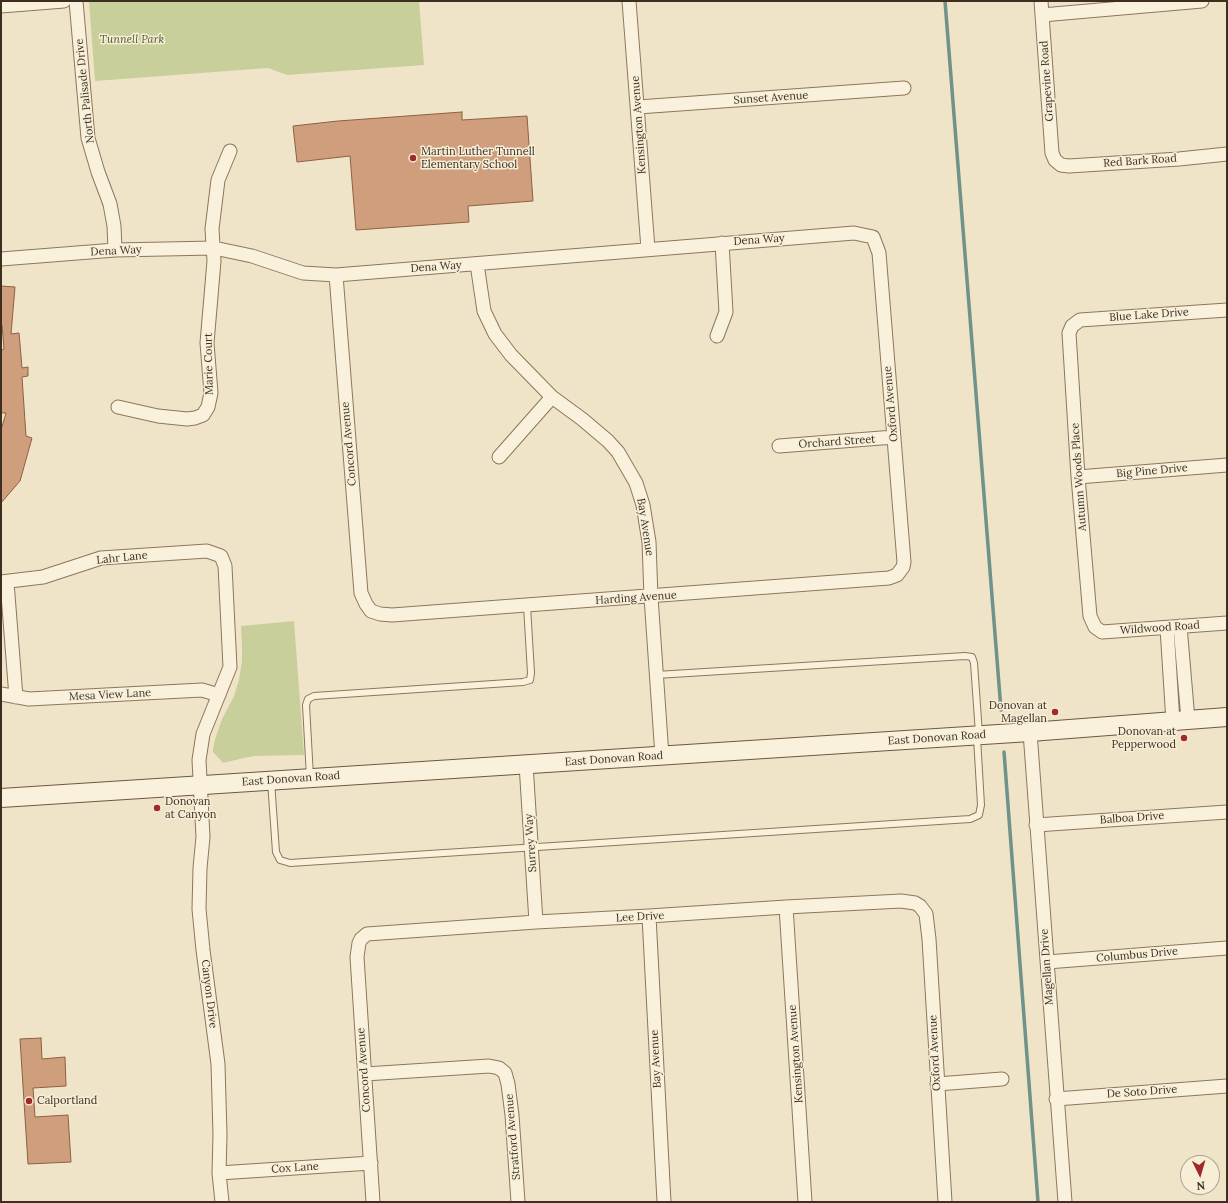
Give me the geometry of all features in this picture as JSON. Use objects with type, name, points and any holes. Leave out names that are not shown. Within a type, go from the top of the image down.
[{"type":"street","points":[[1,6],[64,1]]},
{"type":"street","name":"North Palisade Drive","points":[[76,1],[88,138],[98,172],[110,204],[114,226],[115,250]]},
{"type":"street","name":"Kensington Avenue","points":[[629,1],[648,249]]},
{"type":"street","name":"Grapevine Road","points":[[1041,1],[1052,152],[1055,160]]},
{"type":"street","points":[[1042,15],[1202,1]]},
{"type":"street","name":"Sunset Avenue","points":[[638,107],[904,88]]},
{"type":"street","name":"Marie Court","points":[[118,407],[158,416],[187,419],[203,415],[208,407],[211,393],[207,343],[214,261],[212,229],[218,180],[230,151]]},
{"type":"street","name":"Red Bark Road","points":[[1055,160],[1061,165],[1069,166],[1179,159],[1227,154]]},
{"type":"street","name":"Dena Way","points":[[1,259],[115,250],[214,248],[252,256],[303,273],[336,275],[854,233],[873,237]]},
{"type":"street","name":"Oxford Avenue","points":[[873,237],[879,253],[904,562],[900,572]]},
{"type":"street","points":[[717,336],[726,312],[722,243]]},
{"type":"street","name":"Bay Avenue","points":[[477,264],[484,311],[495,334],[511,355],[552,397],[582,419],[608,441],[618,452],[636,483],[644,505],[649,542],[651,597],[662,756]]},
{"type":"street","name":"Concord Avenue","points":[[336,275],[361,593],[371,611]]},
{"type":"street","name":"Blue Lake Drive","points":[[1072,326],[1080,320],[1227,310]]},
{"type":"street","name":"Autumn Woods Place","points":[[1072,326],[1069,333],[1078,477],[1090,616],[1094,628]]},
{"type":"street","points":[[500,457],[552,397]]},
{"type":"street","name":"Orchard Street","points":[[779,446],[894,438]]},
{"type":"street","name":"Big Pine Drive","points":[[1078,477],[1227,465]]},
{"type":"street","name":"Lahr Lane","points":[[4,582],[43,577],[100,558],[207,551],[220,556]]},
{"type":"street","name":"Canyon Drive","points":[[220,556],[225,566],[230,667],[203,734],[199,760],[203,837],[200,868],[199,909],[218,1064],[220,1135],[219,1173],[222,1202]]},
{"type":"street","name":"Harding Avenue","points":[[371,611],[380,614],[392,615],[651,597],[889,578],[900,572]]},
{"type":"street","points":[[4,582],[16,697]]},
{"type":"street","name":"Wildwood Road","points":[[1094,628],[1102,632],[1227,622]]},
{"type":"street","points":[[1174,627],[1180,721]]},
{"type":"street","name":"Mesa View Lane","points":[[1,694],[29,699],[202,690],[219,695]]},
{"type":"street","name":"East Donovan Road","points":[[1,798],[978,736],[1227,718]]},
{"type":"street","name":"Magellan Drive","points":[[1030,732],[1056,1099],[1065,1202]]},
{"type":"street","name":"Surrey Way","points":[[526,764],[536,922]]},
{"type":"street","name":"Balboa Drive","points":[[1036,825],[1227,812]]},
{"type":"street","name":"Lee Drive","points":[[361,939],[367,934],[536,922],[901,900],[915,903],[920,906]]},
{"type":"street","name":"Oxford Avenue","points":[[920,906],[926,914],[929,939],[945,1202]]},
{"type":"street","name":"Kensington Avenue","points":[[786,907],[805,1202]]},
{"type":"street","name":"Bay Avenue","points":[[648,916],[664,1202]]},
{"type":"street","name":"Concord Avenue","points":[[361,939],[357,957],[373,1202]]},
{"type":"street","name":"Columbus Drive","points":[[1047,962],[1227,948]]},
{"type":"street","name":"Stratford Avenue","points":[[365,1074],[489,1066],[499,1068],[505,1073],[512,1115],[518,1202]]},
{"type":"street","points":[[937,1084],[1002,1079]]},
{"type":"street","name":"De Soto Drive","points":[[1056,1099],[1227,1086]]},
{"type":"street","name":"Cox Lane","points":[[219,1173],[371,1163]]},
{"type":"lane","points":[[310,778],[306,705],[308,699],[314,696],[523,682],[530,680],[531,673],[527,606]]},
{"type":"lane","points":[[271,780],[276,852],[280,860],[290,863],[970,819],[979,815],[981,805],[978,736],[974,663],[972,658],[966,656],[656,675]]},
{"type":"green space","name":"Tunnell Park","points":[[89,1],[419,1],[424,65],[287,75],[268,68],[95,81]]},
{"type":"green space","points":[[294,621],[304,755],[255,756],[223,763],[213,752],[213,749],[222,719],[234,696],[239,680],[242,661],[241,626]]},
{"type":"building","points":[[462,112],[462,120],[527,116],[533,201],[468,206],[469,222],[356,230],[350,156],[297,162],[293,126],[338,121]]},
{"type":"building","points":[[1,286],[15,287],[11,334],[19,333],[22,368],[28,367],[28,376],[22,377],[26,436],[32,438],[20,481],[1,503],[1,430],[6,413],[1,413],[1,350],[4,349],[1,325]]},
{"type":"building","name":"Calportland","points":[[41,1038],[42,1059],[65,1057],[66,1086],[33,1088],[35,1117],[68,1115],[71,1162],[28,1164],[20,1039]]},
{"type":"waterway","points":[[945,1],[1001,710]]},
{"type":"waterway","points":[[1004,752],[1038,1202]]},
{"type":"place","name":"Martin Luther Tunnell Elementary School","points":[[413,158]]},
{"type":"place","name":"Donovan at Magellan","points":[[1055,712]]},
{"type":"place","name":"Donovan at Pepperwood","points":[[1184,738]]},
{"type":"place","name":"Donovan at Canyon","points":[[157,808]]},
{"type":"place","name":"Calportland","points":[[29,1101]]}]
